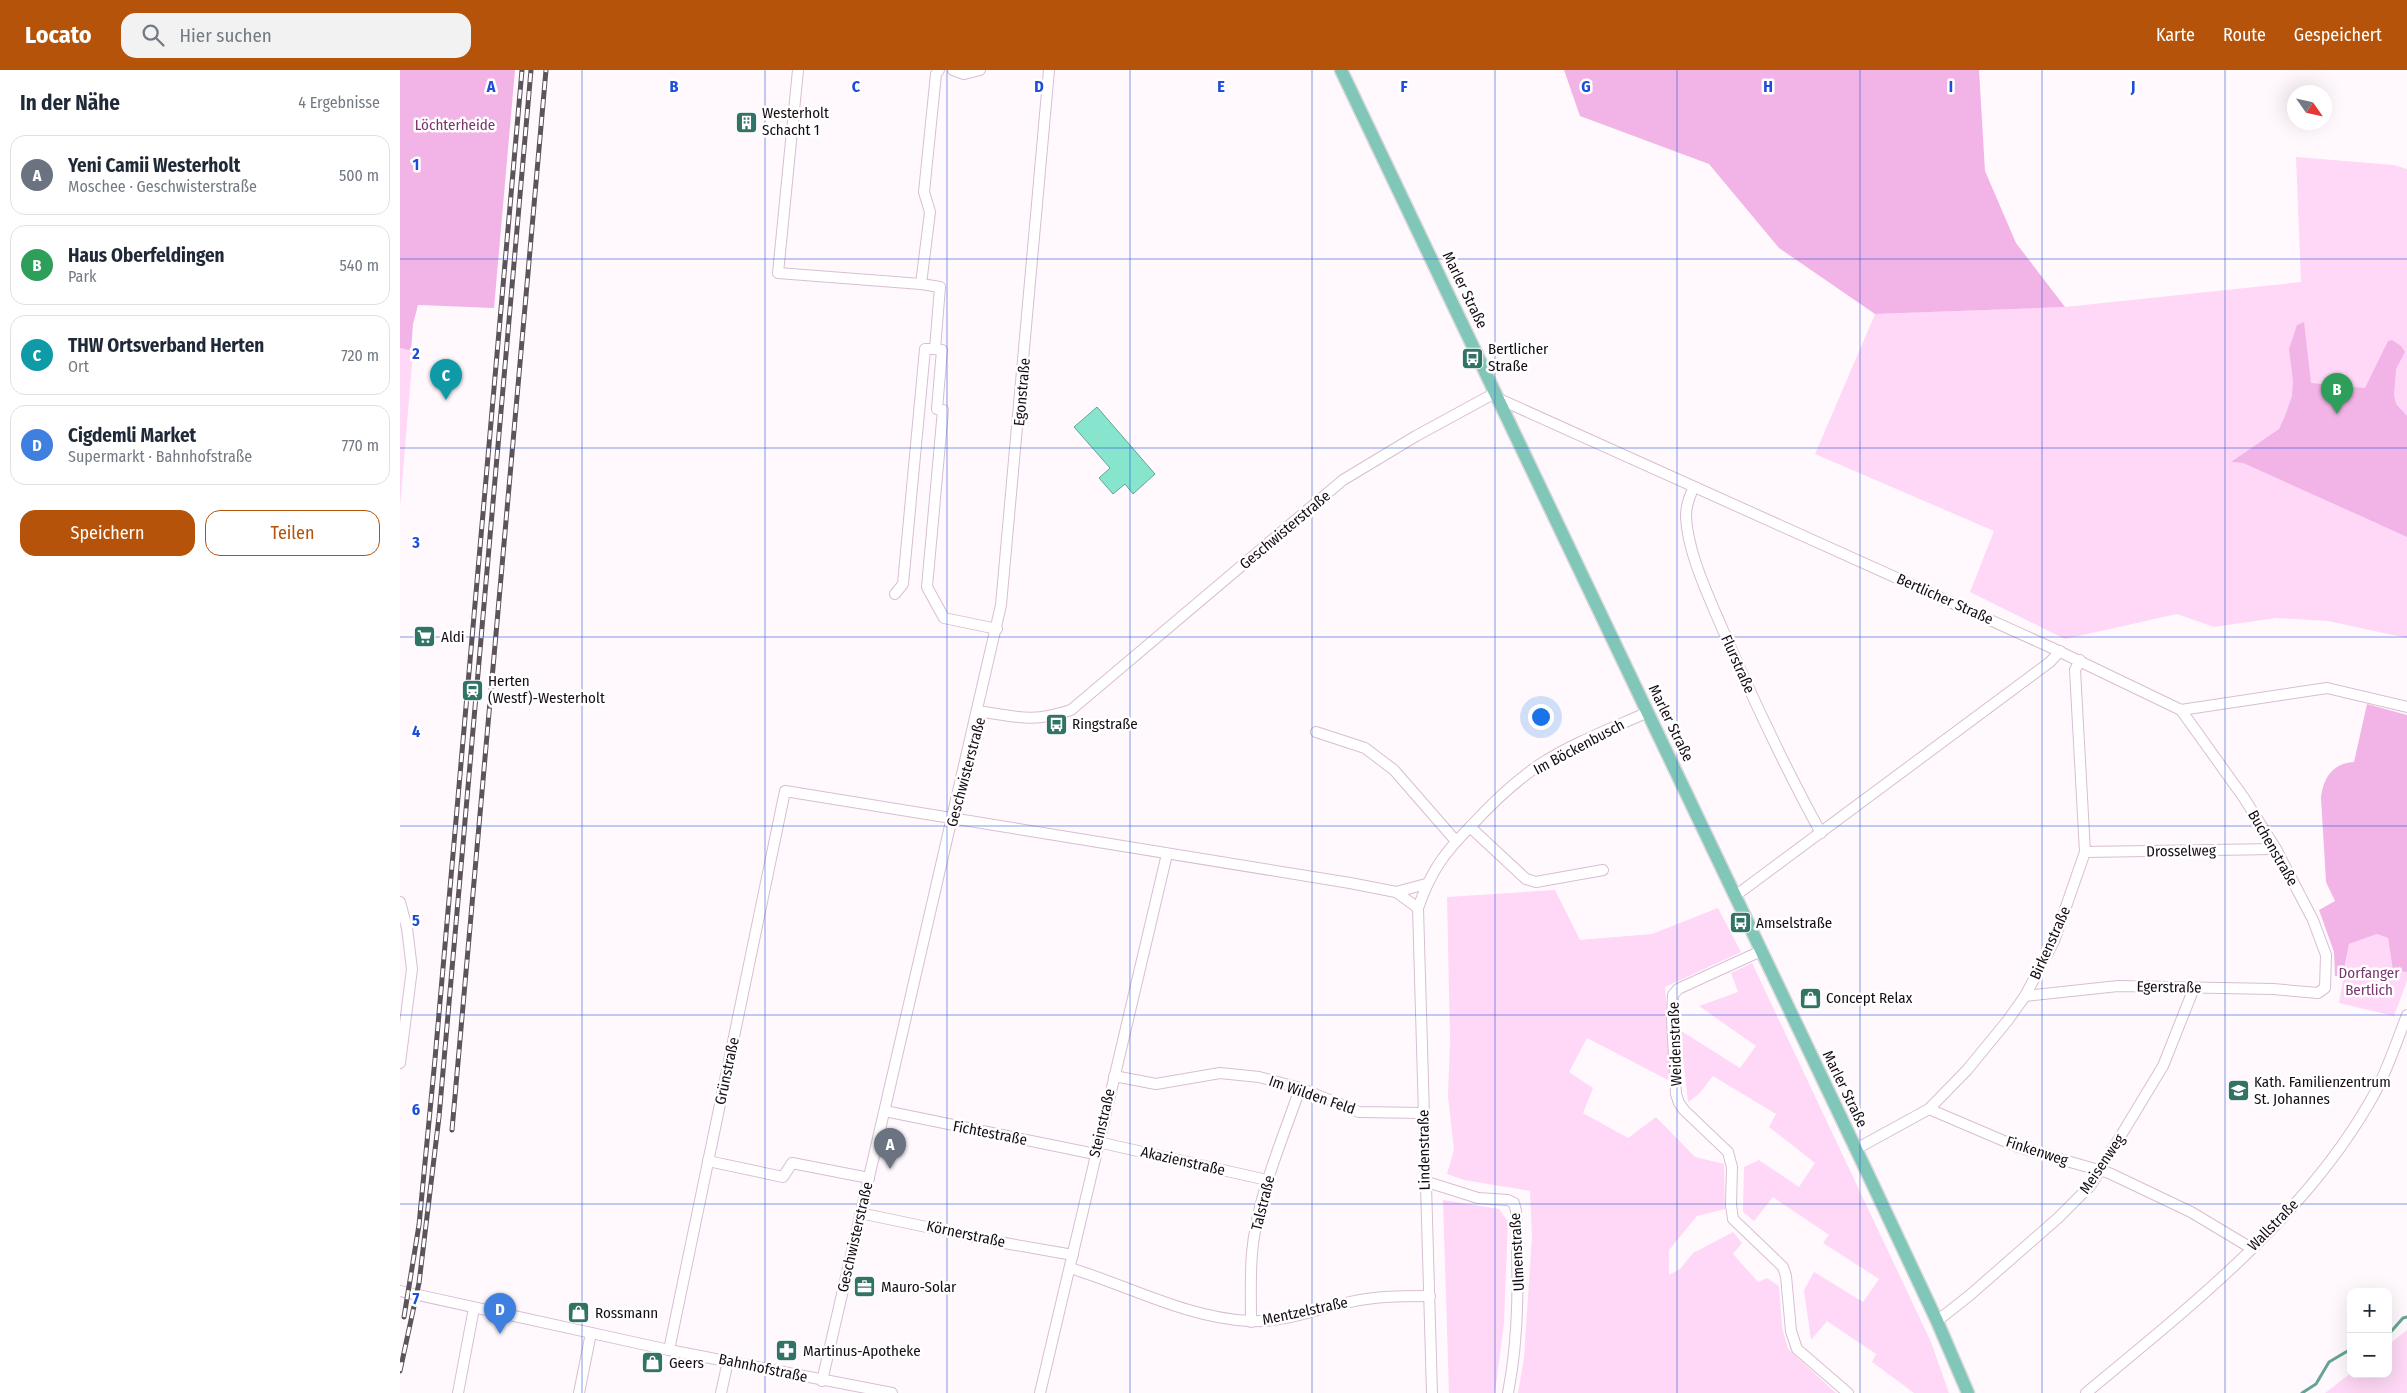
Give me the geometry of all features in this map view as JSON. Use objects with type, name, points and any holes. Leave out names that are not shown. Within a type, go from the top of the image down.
[{"type":"main road","name":"Marler Straße","points":[[1341,70],[1856,1149],[1937,1321],[1968,1393]]},
{"type":"street","points":[[798,70],[778,273],[940,286],[935,349]]},
{"type":"street","points":[[921,284],[930,212],[924,192],[928,134],[934,83],[939,70]]},
{"type":"street","points":[[952,70],[964,74],[980,70]]},
{"type":"street","name":"Egonstraße","points":[[978,711],[997,629],[1005,578],[1049,70]]},
{"type":"street","points":[[895,594],[903,584],[925,349],[942,350],[937,409],[943,410],[927,587],[944,618],[997,629]]},
{"type":"street","name":"Bertlicher Straße","points":[[1496,395],[1694,487],[2080,660],[2181,710]]},
{"type":"street","name":"Geschwisterstraße","points":[[822,1381],[978,711],[1031,720],[1047,718],[1071,710],[1343,480],[1416,436],[1496,395]]},
{"type":"street","name":"Flurstraße","points":[[1694,487],[1688,500],[1686,515],[1697,565],[1724,634],[1785,766],[1821,833]]},
{"type":"street","points":[[1735,896],[2050,662],[2060,651]]},
{"type":"street","name":"Birkenstraße","points":[[1856,1149],[1929,1109],[1967,1070],[2025,996],[2054,941],[2085,852],[2076,670],[2080,660]]},
{"type":"street","points":[[2181,710],[2327,688],[2407,707]]},
{"type":"street","name":"Buchenstraße","points":[[2181,710],[2244,798],[2276,849],[2313,920],[2326,955],[2324,988],[2318,992],[2313,992]]},
{"type":"street","name":"Im Böckenbusch","points":[[1418,908],[1426,884],[1455,840],[1509,787],[1543,763],[1648,712]]},
{"type":"street","points":[[1316,732],[1366,748],[1394,770],[1455,840]]},
{"type":"street","name":"Grünstraße","points":[[669,1350],[785,791],[953,819]]},
{"type":"street","points":[[953,819],[1396,892],[1426,884]]},
{"type":"street","points":[[1470,827],[1526,879],[1536,882],[1603,870]]},
{"type":"street","name":"Drosselweg","points":[[2085,852],[2276,849]]},
{"type":"street","name":"Steinstraße","points":[[1040,1393],[1167,854]]},
{"type":"street","points":[[1396,892],[1418,908]]},
{"type":"street","points":[[400,902],[407,928],[412,969],[400,1063]]},
{"type":"street","name":"Lindenstraße","points":[[1418,908],[1424,1181],[1430,1296],[1432,1393]]},
{"type":"street","name":"Weidenstraße","points":[[1761,950],[1678,989],[1673,995],[1676,1094],[1684,1110],[1728,1152],[1732,1167],[1731,1204],[1733,1219],[1783,1267],[1786,1276],[1791,1331],[1797,1349],[1848,1393]]},
{"type":"street","name":"Egerstraße","points":[[2025,996],[2118,986],[2313,992]]},
{"type":"street","name":"Meisenweg","points":[[1937,1321],[1970,1295],[2065,1212],[2091,1185],[2163,1066],[2194,988]]},
{"type":"street","name":"Wallstraße","points":[[2086,1393],[2165,1327],[2251,1248],[2309,1186],[2339,1148],[2368,1105],[2391,1058],[2407,1015]]},
{"type":"street","name":"Im Wilden Feld","points":[[1114,1076],[1156,1084],[1220,1074],[1259,1077],[1300,1088],[1359,1112],[1423,1113]]},
{"type":"street","name":"Talstraße","points":[[1250,1322],[1252,1253],[1268,1180],[1300,1088]]},
{"type":"street","name":"Finkenweg","points":[[1929,1109],[2018,1147],[2109,1173],[2192,1212],[2251,1248]]},
{"type":"street","name":"Fichtestraße","points":[[885,1111],[1095,1154]]},
{"type":"street","name":"Akazienstraße","points":[[1098,1142],[1268,1180]]},
{"type":"street","points":[[708,1162],[783,1177],[792,1163],[868,1178]]},
{"type":"street","name":"Ulmenstraße","points":[[1424,1181],[1478,1198],[1508,1200],[1514,1203],[1516,1211],[1519,1292],[1517,1330],[1508,1393]]},
{"type":"street","name":"Körnerstraße","points":[[860,1213],[993,1241],[1073,1255]]},
{"type":"street","name":"Mentzelstraße","points":[[1070,1268],[1104,1278],[1197,1314],[1250,1322],[1278,1319],[1352,1301],[1386,1296],[1430,1296]]},
{"type":"street","name":"Bahnhofstraße","points":[[400,1291],[669,1350],[892,1393]]},
{"type":"street","points":[[458,1393],[474,1308]]},
{"type":"street","points":[[579,1393],[591,1333]]},
{"type":"street","points":[[721,1393],[728,1361]]},
{"type":"green space","name":"Löchterheide","points":[[400,70],[515,70],[494,308],[418,305],[413,324],[411,351],[400,348]]},
{"type":"green space","points":[[1564,70],[1979,70],[1985,171],[2016,243],[2065,307],[1875,314],[1779,248],[1709,164],[1580,116]]},
{"type":"green space","points":[[2296,157],[2394,165],[2407,169],[2407,638],[2328,621],[2276,618],[2214,627],[2177,614],[2065,639],[1970,592],[1994,531],[1815,454],[1875,314],[2065,307],[2301,282]],"holes":[[[2268,437],[2398,533],[2243,463],[2232,462]]]},
{"type":"green space","points":[[2304,322],[2311,383],[2365,388],[2388,341],[2392,340],[2401,346],[2405,352],[2396,369],[2394,395],[2396,404],[2407,416],[2407,537],[2243,463],[2231,462],[2279,429],[2292,396],[2293,381],[2289,349],[2297,325]]},
{"type":"green space","points":[[400,348],[413,352],[400,507]]},
{"type":"green space","points":[[2367,704],[2407,715],[2407,972],[2393,971],[2388,938],[2377,934],[2349,944],[2343,976],[2335,976],[2334,952],[2319,910],[2335,901],[2326,882],[2321,798],[2324,784],[2330,773],[2340,765],[2354,762]]},
{"type":"green space","points":[[1555,890],[1580,940],[1652,934],[1718,908],[1741,952],[1665,987],[1672,1082],[1587,1038],[1569,1072],[1593,1088],[1583,1113],[1628,1138],[1656,1117],[1695,1157],[1724,1164],[1725,1209],[1697,1216],[1669,1250],[1669,1275],[1680,1269],[1693,1253],[1733,1232],[1742,1243],[1733,1254],[1758,1282],[1767,1278],[1779,1286],[1782,1327],[1788,1349],[1836,1393],[1518,1393],[1524,1358],[1532,1236],[1530,1191],[1464,1180],[1447,1174],[1454,1150],[1448,1096],[1450,1040],[1447,897]]},
{"type":"green space","name":"Dorfanger Bertlich","points":[[2377,934],[2388,938],[2393,971],[2407,972],[2407,981],[2394,1016],[2339,1003],[2349,944]]},
{"type":"green space","points":[[1752,963],[1931,1342],[1949,1393],[1914,1393],[1872,1362],[1876,1354],[1827,1321],[1811,1340],[1804,1290],[1814,1272],[1863,1302],[1879,1279],[1823,1243],[1829,1235],[1773,1197],[1754,1221],[1743,1212],[1744,1167],[1759,1160],[1799,1187],[1815,1163],[1769,1127],[1776,1114],[1713,1076],[1699,1094],[1688,1102],[1680,1030],[1740,1068],[1756,1046],[1699,1006],[1738,992],[1731,973]]},
{"type":"green space","points":[[1443,1200],[1499,1209],[1508,1222],[1504,1322],[1495,1393],[1449,1393]]},
{"type":"green space","points":[[2407,1330],[2407,1393],[2325,1393],[2347,1376],[2347,1378],[2392,1378],[2392,1342]]},
{"type":"shaded area","points":[[1097,407],[1155,474],[1133,494],[1125,484],[1113,494],[1099,478],[1110,468],[1074,427]]},
{"type":"waterway","points":[[2390,1333],[2403,1318],[2407,1317]]},
{"type":"waterway","points":[[2302,1393],[2316,1384],[2329,1362],[2347,1351]]},
{"type":"railway","points":[[404,1317],[419,1225],[435,1059],[522,70]]},
{"type":"railway","points":[[400,1371],[419,1283],[439,1117],[531,70]]},
{"type":"railway","points":[[452,1130],[546,70]]},
{"type":"place","name":"Westerholt Schacht 1","points":[[746,122]]},
{"type":"place","name":"Bertlicher Straße","points":[[1472,358]]},
{"type":"place","name":"THW Ortsverband Herten","points":[[446,400]]},
{"type":"place","name":"Haus Oberfeldingen","points":[[2337,414]]},
{"type":"place","name":"Aldi","points":[[425,637]]},
{"type":"place","name":"Herten (Westf)-Westerholt","points":[[472,690]]},
{"type":"place","name":"Ringstraße","points":[[1056,724]]},
{"type":"place","name":"Amselstraße","points":[[1740,923]]},
{"type":"place","name":"Concept Relax","points":[[1810,998]]},
{"type":"place","name":"Kath. Familienzentrum St. Johannes","points":[[2238,1091]]},
{"type":"place","name":"Yeni Camii Westerholt","points":[[890,1169]]},
{"type":"place","name":"Mauro-Solar","points":[[865,1287]]},
{"type":"place","name":"Rossmann","points":[[579,1313]]},
{"type":"place","name":"Cigdemli Market","points":[[500,1334]]},
{"type":"place","name":"Martinus-Apotheke","points":[[787,1351]]},
{"type":"place","name":"Geers","points":[[653,1363]]}]
